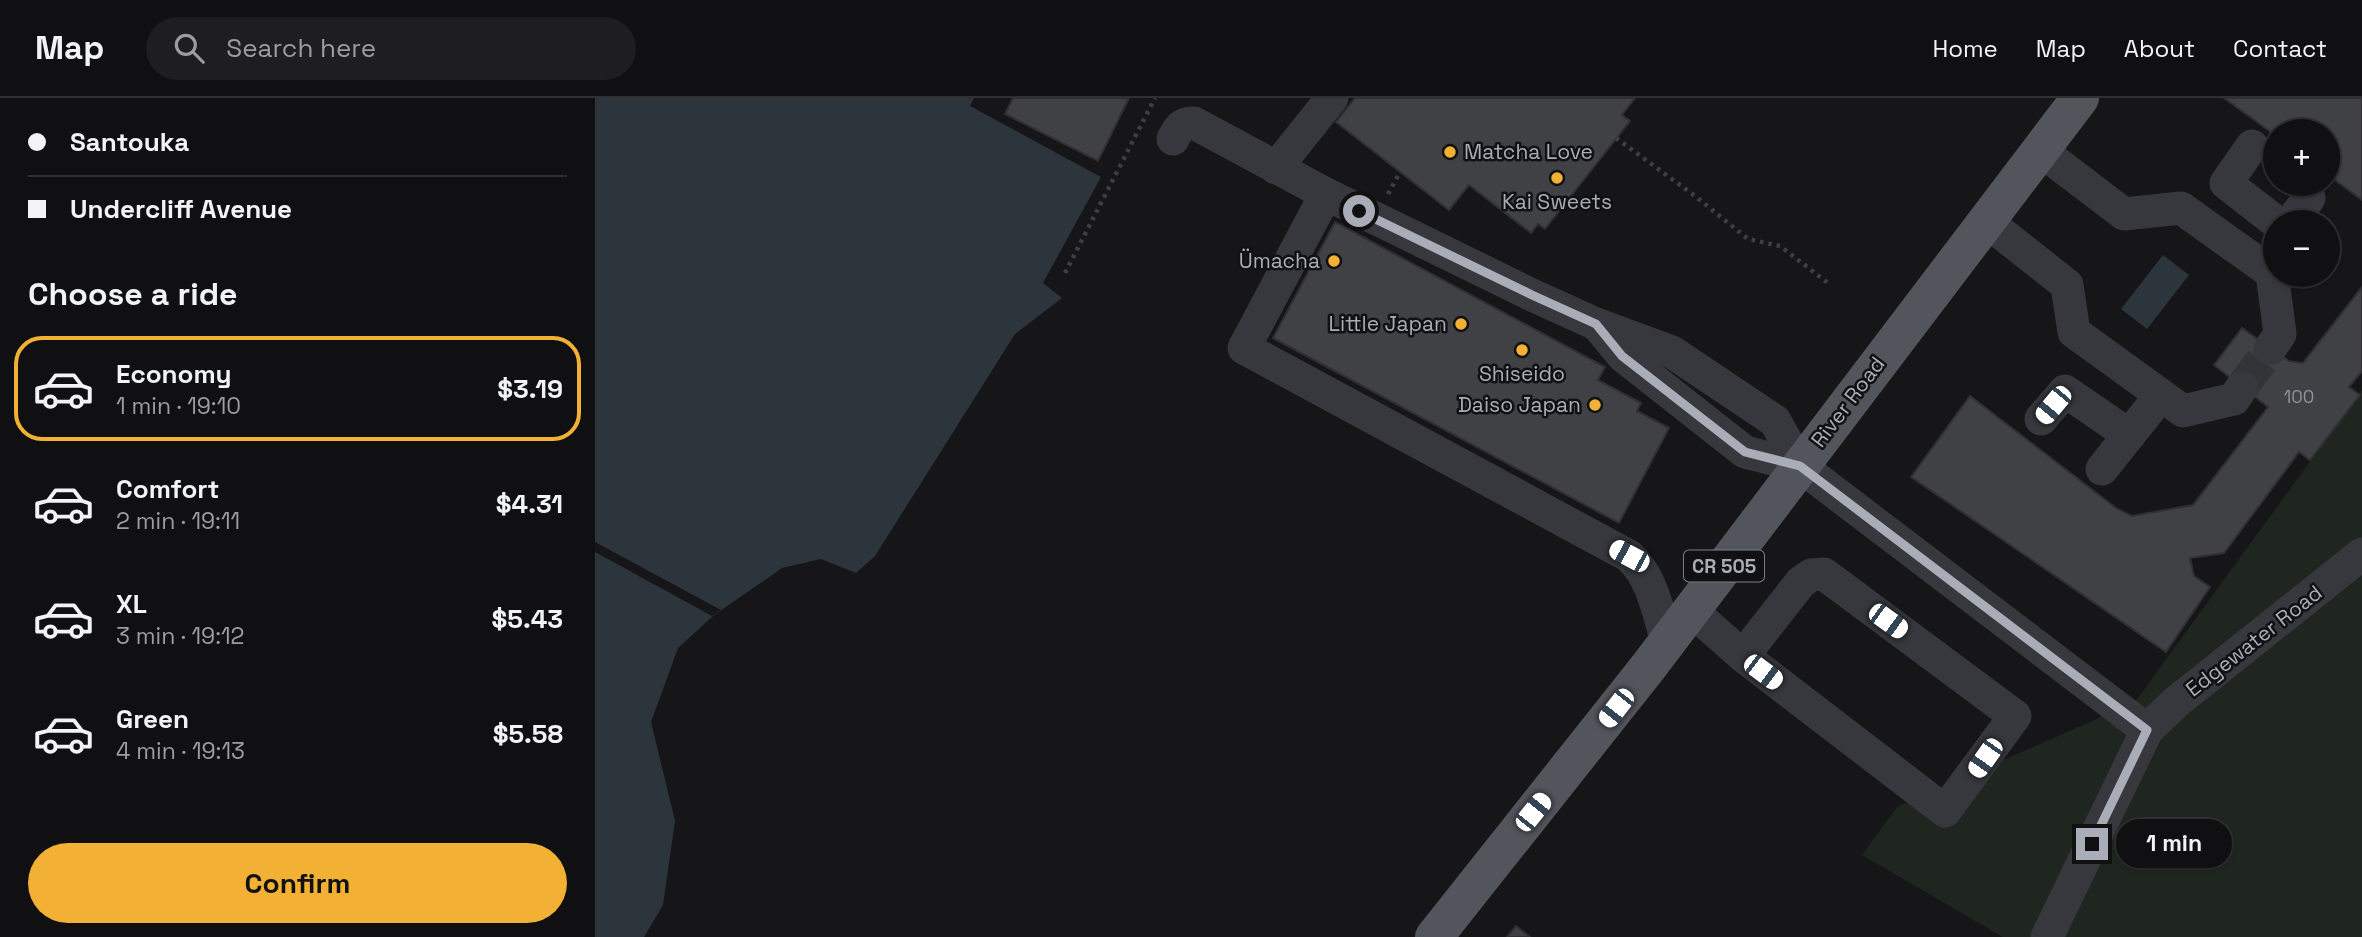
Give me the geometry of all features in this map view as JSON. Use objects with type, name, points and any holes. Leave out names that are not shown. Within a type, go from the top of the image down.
[{"type":"main road","name":"River Road","points":[[1434,937],[1667,642],[2080,98]]},
{"type":"street","points":[[1276,168],[1332,98]]},
{"type":"street","points":[[1173,139],[1180,127],[1194,123],[1326,194],[1532,295],[1596,324],[1672,352],[1775,421],[1800,466],[2147,730],[2047,937]]},
{"type":"street","points":[[2252,146],[2226,183],[2263,212]]},
{"type":"street","points":[[2040,150],[2124,214],[2181,208],[2263,252]]},
{"type":"street","points":[[1326,194],[1244,348],[1629,556],[1644,573],[1667,642]]},
{"type":"street","points":[[1986,221],[2067,285],[2074,332],[2183,411],[2234,399],[2242,387]]},
{"type":"street","points":[[2270,349],[2280,334],[2274,287]]},
{"type":"street","points":[[2041,419],[2065,391],[2129,435]]},
{"type":"street","points":[[2102,470],[2161,395]]},
{"type":"street","name":"Edgewater Road","points":[[2147,730],[2195,687],[2362,554]]},
{"type":"street","points":[[1691,610],[1743,656],[1945,811],[2015,716],[1824,574],[1811,575],[1801,582],[1743,656]]},
{"type":"path","points":[[1065,273],[1155,98]]},
{"type":"path","points":[[1616,138],[1748,239],[1780,246],[1828,283]]},
{"type":"shaded area","points":[[595,98],[974,98],[970,106],[1101,177],[1043,283],[1062,298],[1015,334],[875,556],[856,573],[821,559],[782,568],[713,616],[678,648],[651,722],[675,821],[663,905],[644,937],[595,937]]},
{"type":"shaded area","points":[[2163,255],[2189,275],[2147,329],[2121,309]]},
{"type":"shaded area","points":[[2362,390],[2362,937],[2003,937],[1862,855],[1897,807],[2135,702]]},
{"type":"pier","points":[[595,542],[721,610],[712,616],[595,552]]},
{"type":"building","points":[[1013,98],[1129,98],[1098,161],[1005,114]]},
{"type":"building","points":[[1355,98],[1635,98],[1622,115],[1630,121],[1545,229],[1538,224],[1531,233],[1469,185],[1449,210],[1336,122]]},
{"type":"building","points":[[2224,98],[2362,98],[2362,200],[2340,184],[2340,119],[2263,119],[2263,126]]},
{"type":"building","points":[[1335,222],[1605,367],[1598,380],[1641,403],[1637,411],[1669,428],[1619,523],[1273,338]]},
{"type":"building","points":[[2362,287],[2362,371],[2349,387],[2360,395],[2310,460],[2299,452],[2224,553],[2190,558],[2194,576],[2210,587],[2166,652],[1911,477],[1970,396],[2116,508],[2132,516],[2193,505],[2268,407],[2214,365],[2242,328],[2289,361],[2303,363]]},
{"type":"building","points":[[1516,926],[1530,937],[1507,937]]},
{"type":"tunnel","points":[[2242,387],[2270,349]]},
{"type":"place","name":"Matcha Love","points":[[1450,152]]},
{"type":"place","name":"Kai Sweets","points":[[1557,178]]},
{"type":"place","name":"Ümacha","points":[[1334,261]]},
{"type":"place","name":"Little Japan","points":[[1461,324]]},
{"type":"place","name":"Shiseido","points":[[1522,350]]},
{"type":"place","name":"Daiso Japan","points":[[1595,405]]},
{"type":"route","points":[[1359,211],[1596,324],[1622,356],[1745,452],[1800,466],[2147,730],[2092,844]]}]
